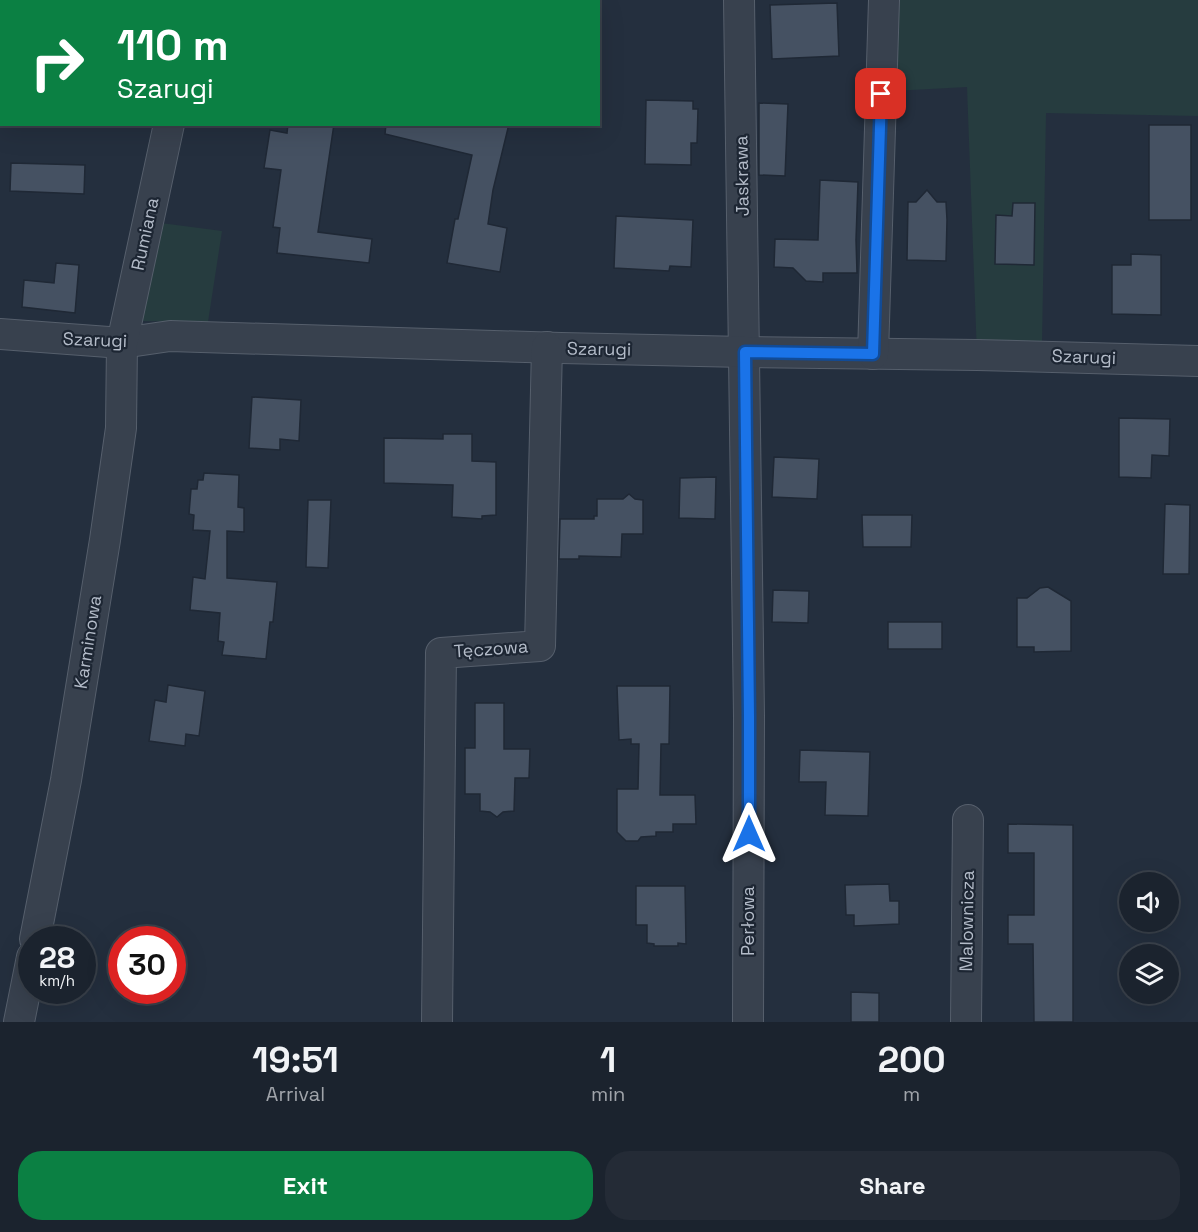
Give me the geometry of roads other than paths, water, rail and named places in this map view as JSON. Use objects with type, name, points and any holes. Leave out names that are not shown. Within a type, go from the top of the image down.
[{"type":"street","name":"Jaskrawa","points":[[739,0],[745,352]]},
{"type":"street","points":[[873,354],[884,0]]},
{"type":"street","name":"Rumiana","points":[[122,343],[169,126]]},
{"type":"street","name":"Szarugi","points":[[0,334],[122,343],[170,336],[745,352],[1198,361]]},
{"type":"street","name":"Karminowa","points":[[38,926],[66,780],[121,428],[122,343]]},
{"type":"street","name":"Tęczowa","points":[[437,1022],[441,653],[540,646],[547,347]]},
{"type":"street","name":"Perłowa","points":[[745,352],[749,716],[748,1022]]},
{"type":"street","name":"Malownicza","points":[[966,1022],[968,820]]},
{"type":"street","points":[[19,1022],[23,1004]]}]
